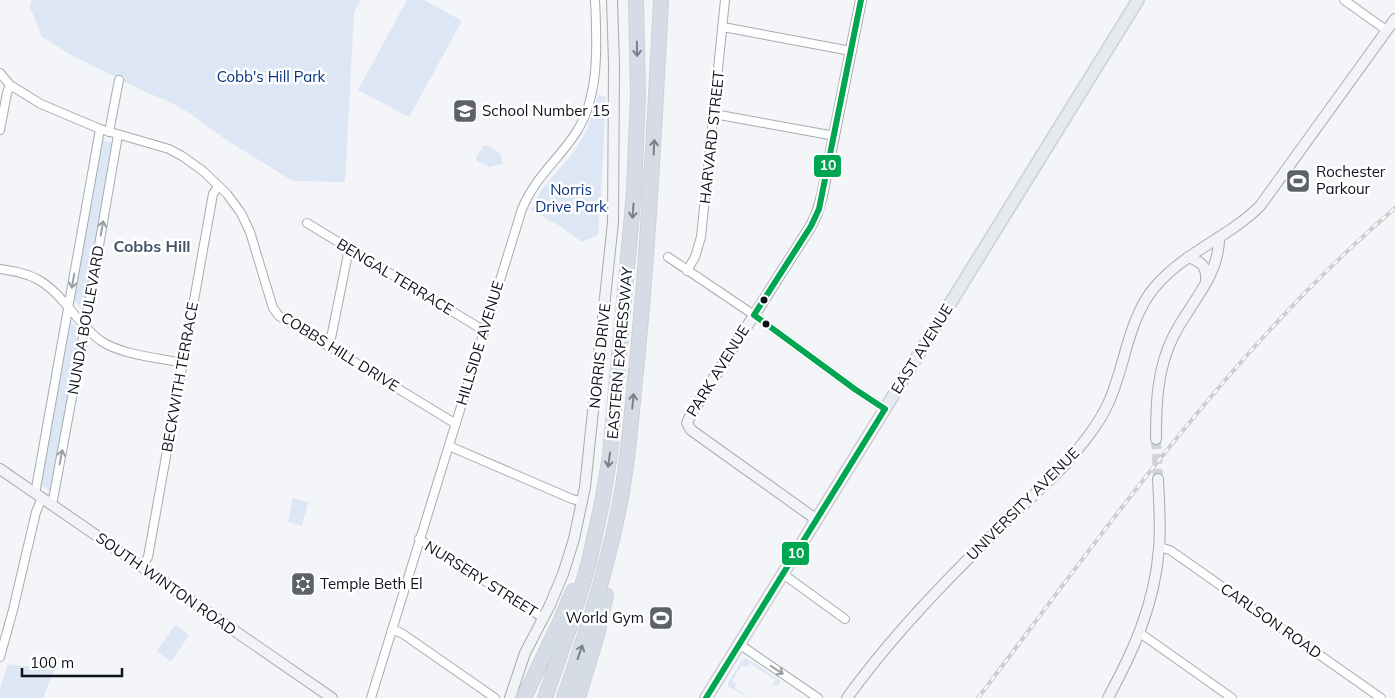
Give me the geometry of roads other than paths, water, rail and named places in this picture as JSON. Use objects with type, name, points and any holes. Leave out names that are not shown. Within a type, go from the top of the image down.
[{"type":"highway","name":"EASTERN EXPRESSWAY","points":[[546,698],[580,597],[597,527],[611,444],[634,192],[638,95],[636,0]]},
{"type":"highway","name":"EASTERN EXPRESSWAY","points":[[564,698],[598,596],[620,501],[631,423],[648,242],[661,0]]},
{"type":"highway","points":[[578,698],[604,607],[620,501]]},
{"type":"highway","points":[[524,698],[564,613],[597,527]]},
{"type":"main road","name":"EAST AVENUE","points":[[706,698],[1138,0]]},
{"type":"street","name":"HILLSIDE AVENUE","points":[[372,698],[508,248],[527,196],[577,131],[586,112],[596,65],[595,0]]},
{"type":"street","name":"NORRIS DRIVE","points":[[510,698],[525,653],[556,593],[566,568],[583,502],[613,222],[614,64],[612,0]]},
{"type":"street","name":"HARVARD STREET","points":[[687,271],[695,257],[701,237],[725,0]]},
{"type":"street","name":"PARK AVENUE","points":[[817,520],[691,430],[686,424],[816,218],[861,0]]},
{"type":"street","points":[[1344,0],[1386,30]]},
{"type":"street","name":"UNIVERSITY AVENUE","points":[[847,698],[880,654],[925,602],[1065,465],[1090,435],[1107,406],[1128,338],[1147,298],[1159,282],[1175,267],[1245,220],[1260,206],[1395,19]]},
{"type":"street","points":[[723,27],[851,51]]},
{"type":"street","name":"COBBS HILL DRIVE","points":[[0,73],[10,85],[41,104],[100,129],[169,149],[203,171],[235,205],[246,222],[276,312],[283,320],[456,424]]},
{"type":"street","points":[[109,132],[119,80]]},
{"type":"street","points":[[0,130],[10,85]]},
{"type":"street","points":[[714,114],[834,136]]},
{"type":"street","name":"NUNDA BOULEVARD","points":[[0,657],[36,512],[68,308],[100,129]]},
{"type":"street","name":"NUNDA BOULEVARD","points":[[52,505],[118,135]]},
{"type":"street","name":"BECKWITH TERRACE","points":[[142,567],[148,557],[213,194],[218,186]]},
{"type":"street","name":"BENGAL TERRACE","points":[[307,223],[483,330]]},
{"type":"street","points":[[1156,439],[1157,392],[1165,357],[1184,315],[1206,283],[1216,262],[1219,237]]},
{"type":"street","points":[[329,348],[349,250]]},
{"type":"street","points":[[1188,257],[1196,260],[1204,267],[1206,283]]},
{"type":"street","points":[[668,258],[754,316],[885,409]]},
{"type":"street","points":[[0,269],[22,273],[36,279],[50,289],[85,327],[102,341],[117,348],[183,363]]},
{"type":"street","points":[[449,446],[583,502]]},
{"type":"street","name":"SOUTH WINTON ROAD","points":[[0,469],[332,698]]},
{"type":"street","points":[[1108,698],[1129,660],[1140,633],[1152,592],[1159,547],[1158,479]]},
{"type":"street","name":"NURSERY STREET","points":[[419,539],[543,618]]},
{"type":"street","name":"CARLSON ROAD","points":[[1159,547],[1170,550],[1382,698]]},
{"type":"street","points":[[783,574],[846,619]]},
{"type":"street","points":[[392,629],[403,634],[495,698]]},
{"type":"street","points":[[1140,633],[1232,698]]},
{"type":"street","points":[[739,644],[818,698]]},
{"type":"tunnel","points":[[1156,439],[1158,479]]},
{"type":"railway","points":[[978,698],[1124,505],[1225,380],[1279,320],[1336,262],[1395,208]]},
{"type":"place","name":"School Number 15","points":[[465,111]]},
{"type":"place","name":"Rochester Parkour","points":[[1298,181]]},
{"type":"place","name":"Temple Beth El","points":[[303,584]]},
{"type":"place","name":"World Gym","points":[[661,618]]},
{"type":"district","name":"Cobbs Hill","points":[[152,246]]},
{"type":"park label","name":"Cobb's Hill Park","points":[[271,77]]},
{"type":"park label","name":"Norris Drive Park","points":[[571,198]]}]
